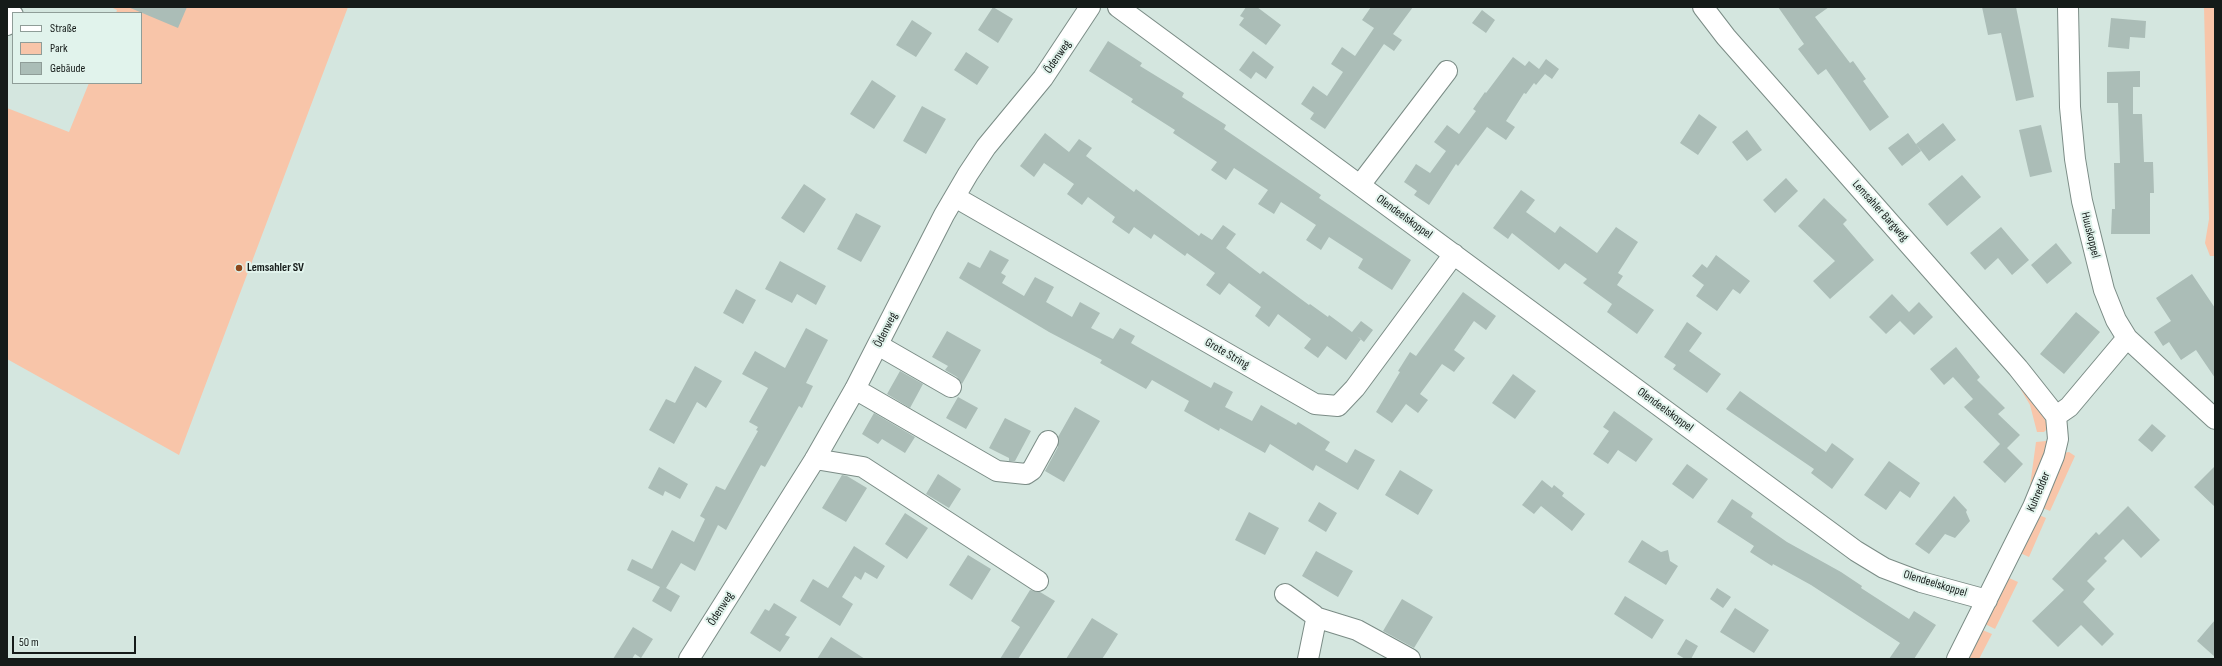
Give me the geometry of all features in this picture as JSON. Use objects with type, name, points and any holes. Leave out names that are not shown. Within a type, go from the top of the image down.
[{"type":"street","name":"Ödenweg","points":[[689,659],[815,459],[856,389],[955,197],[986,147],[1043,78],[1090,7]]},
{"type":"street","name":"Olendeelskoppel","points":[[1118,7],[1856,551],[1884,568],[1921,582],[1987,600]]},
{"type":"street","name":"Lemsahler Bargweg","points":[[1703,7],[1726,37],[2018,368],[2056,416]]},
{"type":"street","name":"Huuskoppel","points":[[2068,7],[2070,107],[2075,159],[2082,201],[2104,290],[2116,320],[2127,338],[2215,419]]},
{"type":"street","points":[[1360,185],[1447,71]]},
{"type":"street","name":"Grote String","points":[[955,197],[1315,404],[1338,406],[1355,388],[1454,254]]},
{"type":"street","points":[[2056,416],[2069,407],[2127,338]]},
{"type":"street","points":[[878,345],[951,387]]},
{"type":"street","points":[[856,389],[998,471],[1026,474],[1032,470],[1048,441]]},
{"type":"street","name":"Kuhredder","points":[[1958,659],[2033,507],[2054,456],[2058,439],[2056,416]]},
{"type":"street","points":[[815,459],[863,467],[1038,581]]},
{"type":"street","points":[[1286,594],[1315,617],[1357,630],[1410,659]]},
{"type":"street","points":[[1308,659],[1316,625],[1315,617]]},
{"type":"green space","points":[[111,7],[348,7],[179,455],[7,359],[7,108],[69,132],[89,84],[142,84],[142,12],[116,12],[117,10]]},
{"type":"green space","points":[[2204,7],[2215,7],[2215,256],[2210,256],[2205,243],[2209,219]]},
{"type":"green space","points":[[2023,386],[2044,417],[2048,428],[2044,432],[2037,432],[2030,405],[2020,388]]},
{"type":"green space","points":[[2046,441],[2050,443],[2024,504],[2030,486],[2036,442]]},
{"type":"green space","points":[[2069,452],[2075,456],[2050,511],[2040,507],[2063,453]]},
{"type":"green space","points":[[2037,514],[2046,518],[2029,557],[2018,552]]},
{"type":"green space","points":[[2009,578],[2018,582],[1995,629],[1983,623]]},
{"type":"green space","points":[[1980,629],[1992,634],[1979,659],[1964,659]]},
{"type":"building","points":[[128,7],[187,7],[178,28]]},
{"type":"building","points":[[993,7],[1013,19],[998,43],[978,30]]},
{"type":"building","points":[[1246,7],[1257,7],[1281,25],[1266,45],[1239,25],[1244,18],[1240,16]]},
{"type":"building","points":[[1371,7],[1413,7],[1393,34],[1402,40],[1394,51],[1384,44],[1325,129],[1310,119],[1314,113],[1301,104],[1313,86],[1327,96],[1343,72],[1331,64],[1342,47],[1355,56],[1374,28],[1362,20]]},
{"type":"building","points":[[1778,7],[1829,7],[1815,17],[1850,63],[1853,61],[1866,79],[1863,81],[1889,117],[1870,131],[1826,69],[1818,75],[1798,49],[1804,44]]},
{"type":"building","points":[[1982,7],[2016,7],[2034,97],[2016,101],[2001,33],[1988,35]]},
{"type":"building","points":[[1482,10],[1495,20],[1486,33],[1472,23]]},
{"type":"building","points":[[2111,18],[2146,21],[2145,38],[2130,37],[2129,49],[2108,47]]},
{"type":"building","points":[[912,20],[932,33],[916,57],[896,45]]},
{"type":"building","points":[[1108,41],[1142,63],[1140,66],[1184,93],[1182,97],[1226,125],[1224,129],[1321,195],[1319,198],[1411,260],[1392,290],[1358,268],[1363,259],[1329,237],[1321,250],[1306,240],[1316,225],[1281,202],[1274,214],[1258,204],[1268,190],[1234,168],[1226,180],[1211,170],[1217,162],[1173,133],[1175,130],[1131,102],[1133,99],[1089,71]]},
{"type":"building","points":[[1253,51],[1274,67],[1266,79],[1256,72],[1251,79],[1239,70]]},
{"type":"building","points":[[966,52],[989,67],[977,85],[954,70]]},
{"type":"building","points":[[1513,57],[1525,66],[1529,61],[1539,69],[1546,59],[1559,69],[1552,79],[1545,74],[1536,85],[1534,83],[1526,94],[1524,93],[1506,121],[1515,127],[1506,140],[1487,127],[1458,166],[1456,164],[1429,205],[1414,195],[1417,191],[1404,182],[1416,164],[1430,173],[1446,151],[1434,142],[1447,125],[1459,134],[1476,111],[1473,109]]},
{"type":"building","points":[[2140,71],[2140,87],[2133,87],[2133,114],[2142,114],[2144,162],[2153,162],[2154,193],[2150,193],[2150,234],[2111,234],[2112,209],[2115,209],[2114,163],[2120,163],[2118,103],[2107,103],[2107,72]]},
{"type":"building","points":[[872,80],[896,96],[874,129],[850,114]]},
{"type":"building","points":[[922,106],[946,119],[926,154],[903,141]]},
{"type":"building","points":[[1699,114],[1717,127],[1698,155],[1680,143]]},
{"type":"building","points":[[1943,123],[1956,140],[1929,161],[1916,144]]},
{"type":"building","points":[[2041,125],[2052,172],[2030,177],[2019,130]]},
{"type":"building","points":[[1747,130],[1762,150],[1747,161],[1732,142]]},
{"type":"building","points":[[1045,133],[1069,152],[1079,139],[1092,148],[1086,156],[1134,192],[1136,189],[1199,236],[1201,233],[1212,240],[1223,225],[1236,234],[1226,248],[1260,274],[1263,271],[1309,305],[1310,304],[1328,317],[1329,315],[1352,332],[1361,321],[1373,330],[1364,342],[1361,339],[1346,360],[1327,346],[1318,358],[1304,348],[1311,339],[1278,314],[1269,327],[1255,316],[1261,307],[1229,283],[1220,295],[1206,285],[1215,273],[1187,253],[1185,256],[1154,234],[1151,239],[1134,227],[1129,234],[1112,222],[1115,217],[1088,197],[1082,205],[1067,194],[1074,184],[1044,163],[1034,177],[1020,166]]},
{"type":"building","points":[[1908,133],[1921,151],[1902,166],[1888,148]]},
{"type":"building","points":[[1962,175],[1981,197],[1947,226],[1928,204]]},
{"type":"building","points":[[1786,178],[1798,191],[1775,213],[1763,200]]},
{"type":"building","points":[[804,184],[826,199],[804,233],[781,218]]},
{"type":"building","points":[[1521,190],[1535,200],[1526,212],[1555,233],[1560,226],[1597,253],[1616,227],[1638,242],[1618,273],[1623,276],[1617,285],[1654,310],[1637,334],[1607,312],[1612,304],[1583,283],[1587,279],[1565,263],[1559,270],[1512,233],[1508,239],[1493,228]]},
{"type":"building","points":[[1824,198],[1847,220],[1843,224],[1874,260],[1830,299],[1813,281],[1835,261],[1798,226]]},
{"type":"building","points":[[856,213],[881,226],[861,262],[837,249]]},
{"type":"building","points":[[2001,227],[2029,260],[2012,275],[1998,258],[1985,270],[1970,253]]},
{"type":"building","points":[[2056,243],[2072,263],[2047,284],[2031,265]]},
{"type":"building","points":[[990,250],[1009,260],[1001,273],[1006,276],[1002,283],[1024,296],[1035,277],[1054,287],[1046,302],[1072,317],[1080,302],[1100,313],[1091,328],[1113,339],[1120,328],[1135,336],[1131,343],[1145,351],[1211,388],[1214,382],[1233,392],[1225,407],[1252,421],[1261,405],[1296,425],[1298,422],[1330,442],[1325,450],[1347,463],[1355,449],[1375,460],[1358,490],[1316,465],[1313,471],[1270,444],[1265,453],[1220,428],[1219,431],[1184,411],[1189,401],[1152,380],[1146,389],[1100,363],[1102,360],[1049,332],[959,278],[968,262],[980,268]]},
{"type":"building","points":[[1716,255],[1750,281],[1740,294],[1733,289],[1717,311],[1696,296],[1704,285],[1692,276],[1702,264],[1707,268]]},
{"type":"building","points":[[780,261],[826,286],[816,305],[797,294],[792,303],[765,289]]},
{"type":"building","points":[[2192,274],[2215,308],[2215,378],[2196,350],[2181,360],[2169,342],[2163,346],[2154,332],[2171,321],[2156,298]]},
{"type":"building","points":[[736,289],[756,300],[743,324],[723,313]]},
{"type":"building","points":[[1463,292],[1496,316],[1486,330],[1474,321],[1454,350],[1465,358],[1454,372],[1442,364],[1420,394],[1428,400],[1418,413],[1406,404],[1392,423],[1376,412],[1400,372],[1398,371],[1410,352],[1416,356]]},
{"type":"building","points":[[1892,294],[1909,312],[1919,302],[1933,317],[1914,335],[1900,321],[1886,334],[1869,317]]},
{"type":"building","points":[[2076,312],[2100,332],[2064,374],[2040,354]]},
{"type":"building","points":[[1687,322],[1702,333],[1689,351],[1721,374],[1707,393],[1673,369],[1676,365],[1664,357]]},
{"type":"building","points":[[806,328],[828,340],[806,383],[813,386],[802,408],[799,406],[765,467],[761,465],[726,530],[718,525],[695,571],[681,563],[666,588],[680,596],[671,612],[652,601],[660,587],[627,570],[632,559],[652,569],[672,530],[694,542],[705,519],[700,516],[716,486],[725,490],[758,431],[756,430],[758,427],[749,422],[768,388],[742,374],[755,351],[785,368]]},
{"type":"building","points":[[947,331],[981,350],[962,384],[957,377],[945,370],[948,366],[932,357]]},
{"type":"building","points":[[1956,347],[1980,377],[1977,380],[2005,408],[1998,414],[2020,435],[2007,448],[2023,464],[2005,483],[1983,462],[2000,444],[1964,407],[1973,399],[1953,377],[1944,385],[1930,369]]},
{"type":"building","points":[[695,366],[722,381],[706,408],[697,402],[674,444],[649,430],[666,399],[675,403]]},
{"type":"building","points":[[900,371],[923,384],[910,408],[887,394]]},
{"type":"building","points":[[1513,374],[1536,391],[1515,419],[1492,403]]},
{"type":"building","points":[[1740,391],[1826,452],[1832,443],[1854,459],[1832,489],[1811,473],[1814,469],[1726,409]]},
{"type":"building","points":[[958,397],[978,408],[966,429],[946,418]]},
{"type":"building","points":[[1075,407],[1100,421],[1064,482],[1045,471],[1058,447],[1058,437]]},
{"type":"building","points":[[1614,411],[1653,439],[1636,462],[1618,450],[1608,464],[1593,454],[1609,431],[1603,427]]},
{"type":"building","points":[[874,413],[915,437],[905,453],[882,439],[878,444],[862,434]]},
{"type":"building","points":[[1005,418],[1031,431],[1015,461],[1009,461],[1009,458],[989,448]]},
{"type":"building","points":[[2152,424],[2166,436],[2152,452],[2138,440]]},
{"type":"building","points":[[1889,461],[1920,483],[1910,498],[1900,491],[1886,510],[1864,495]]},
{"type":"building","points":[[1687,464],[1708,479],[1693,499],[1672,484]]},
{"type":"building","points":[[2215,466],[2215,507],[2194,487]]},
{"type":"building","points":[[659,467],[688,484],[680,499],[665,491],[663,496],[648,488]]},
{"type":"building","points":[[1400,470],[1433,490],[1418,515],[1385,495]]},
{"type":"building","points":[[938,474],[961,489],[949,508],[926,494]]},
{"type":"building","points":[[842,475],[847,476],[867,488],[846,522],[822,508]]},
{"type":"building","points":[[1542,480],[1552,488],[1554,485],[1564,493],[1562,496],[1585,514],[1572,531],[1541,506],[1534,514],[1522,505]]},
{"type":"building","points":[[1954,496],[1967,510],[1966,512],[1970,521],[1955,538],[1945,534],[1929,554],[1915,544]]},
{"type":"building","points":[[1732,499],[1753,513],[1751,517],[1787,542],[1841,572],[1862,586],[1861,588],[1909,619],[1914,611],[1936,625],[1914,659],[1889,659],[1900,643],[1811,585],[1773,564],[1772,566],[1750,552],[1754,546],[1717,522]]},
{"type":"building","points":[[1319,502],[1337,513],[1326,532],[1308,521]]},
{"type":"building","points":[[2128,506],[2160,540],[2141,558],[2123,539],[2104,558],[2107,561],[2087,581],[2095,589],[2083,602],[2114,634],[2102,646],[2081,625],[2058,647],[2032,621],[2064,590],[2052,579],[2096,532],[2099,535]]},
{"type":"building","points":[[1249,512],[1279,528],[1265,555],[1235,540]]},
{"type":"building","points":[[905,513],[928,528],[907,559],[885,544]]},
{"type":"building","points":[[1642,540],[1661,552],[1668,550],[1670,561],[1678,566],[1666,585],[1628,562]]},
{"type":"building","points":[[854,546],[885,566],[877,579],[865,572],[861,580],[855,576],[842,597],[853,604],[840,626],[800,601],[813,579],[828,588]]},
{"type":"building","points":[[1316,551],[1353,571],[1338,597],[1302,576]]},
{"type":"building","points":[[968,555],[991,569],[972,600],[949,585]]},
{"type":"building","points":[[1717,588],[1731,597],[1723,608],[1710,599]]},
{"type":"building","points":[[1030,590],[1040,592],[1055,601],[1018,659],[1000,659],[1020,627],[1011,621]]},
{"type":"building","points":[[1625,596],[1664,620],[1652,639],[1614,614]]},
{"type":"building","points":[[1402,599],[1433,617],[1414,648],[1383,631]]},
{"type":"building","points":[[774,603],[797,617],[785,635],[790,637],[780,652],[750,633],[765,609],[769,611]]},
{"type":"building","points":[[1735,608],[1769,630],[1754,653],[1720,632]]},
{"type":"building","points":[[1092,618],[1118,634],[1106,653],[1102,659],[1066,659]]},
{"type":"building","points":[[2215,620],[2215,657],[2197,641]]},
{"type":"building","points":[[633,627],[653,639],[641,658],[635,654],[632,659],[613,659]]},
{"type":"building","points":[[831,637],[865,659],[817,659]]},
{"type":"building","points":[[1686,639],[1698,646],[1691,659],[1685,659],[1677,654]]},
{"type":"place","name":"Lemsahler SV","points":[[239,268]]}]
